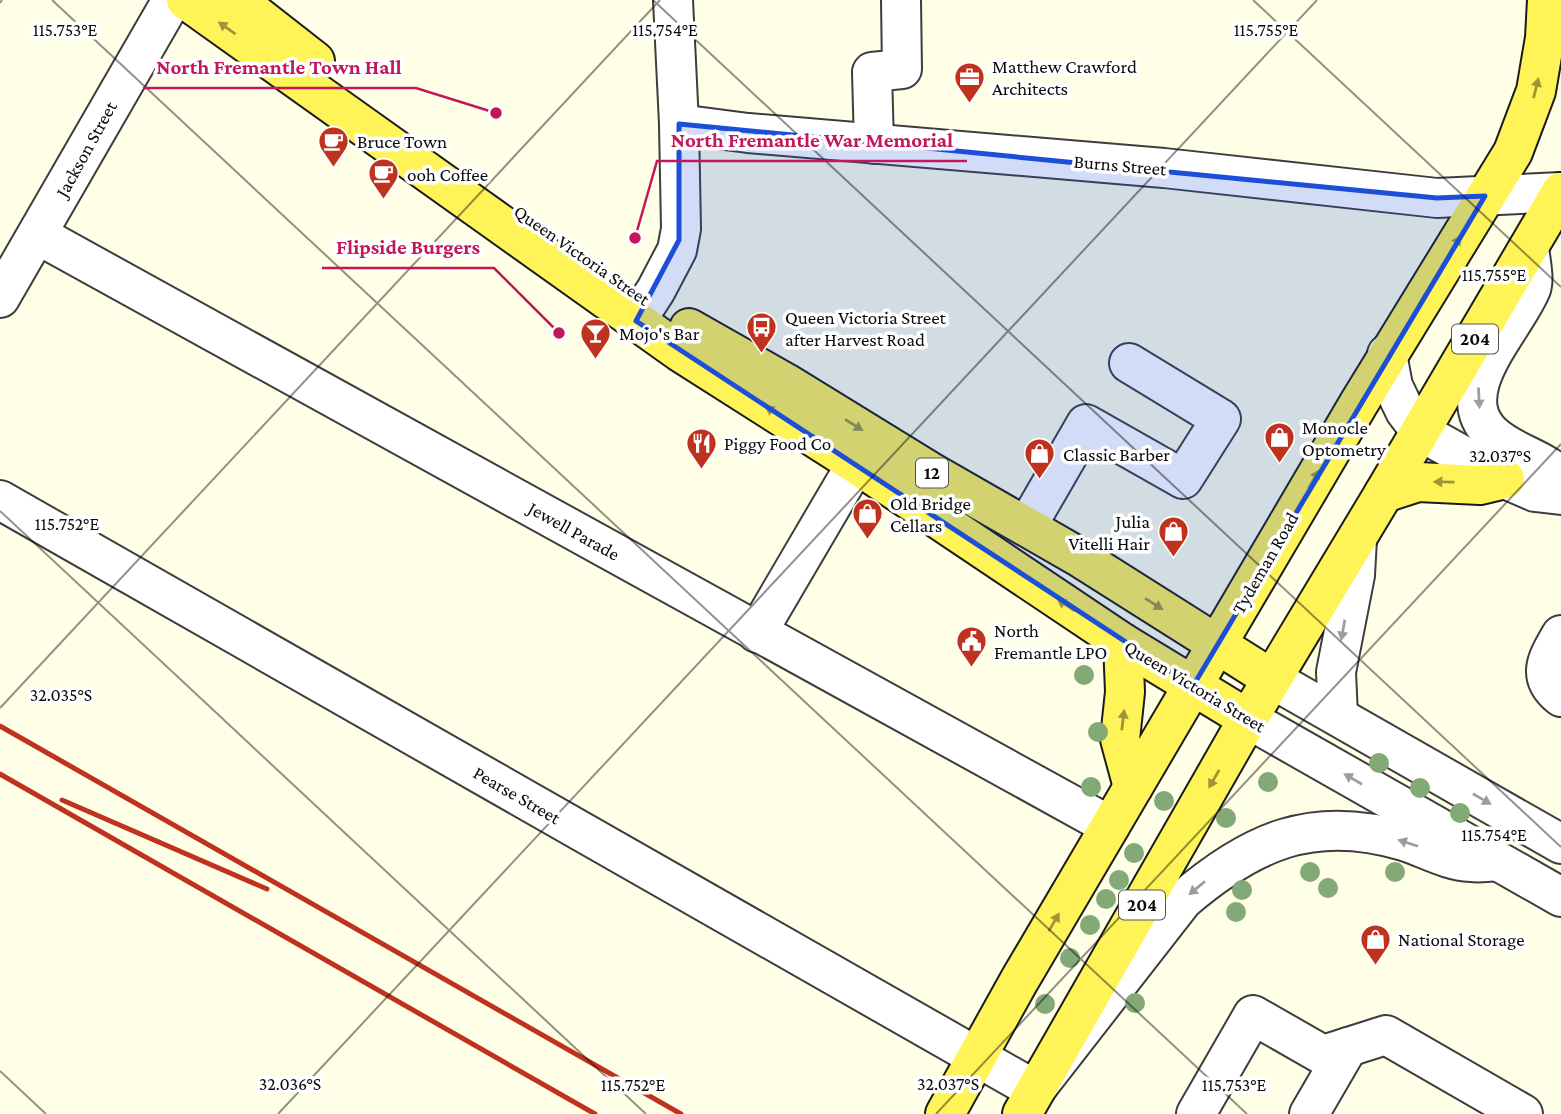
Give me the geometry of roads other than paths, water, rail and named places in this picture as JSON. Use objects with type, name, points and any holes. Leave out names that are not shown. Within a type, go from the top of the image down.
[{"type":"main road","name":"Queen Victoria Street","points":[[186,0],[642,311],[715,344],[786,383],[929,471],[1027,526],[1272,679]]},
{"type":"main road","name":"Queen Victoria Street","points":[[237,0],[360,96],[580,254],[642,311],[680,352],[856,464],[1123,643],[1248,719]]},
{"type":"main road","name":"Tydeman Road","points":[[945,1114],[1019,981],[1387,355],[1513,152],[1536,91],[1545,38],[1547,0]]},
{"type":"main road","name":"204","points":[[1028,1102],[1248,719],[1421,432],[1561,192]]},
{"type":"main road","points":[[1384,493],[1418,482],[1480,485],[1505,479]]},
{"type":"main road","points":[[1123,643],[1125,692],[1120,739],[1133,787]]},
{"type":"street","name":"Jackson Street","points":[[0,298],[172,0]]},
{"type":"street","points":[[642,311],[677,250],[679,240],[679,124],[673,0]]},
{"type":"street","points":[[874,144],[872,72],[902,69],[901,0]]},
{"type":"street","name":"Burns Street","points":[[679,124],[874,144],[1164,168],[1437,198],[1561,192]]},
{"type":"street","name":"Jewell Parade","points":[[38,235],[1110,826]]},
{"type":"street","points":[[1529,247],[1532,287],[1485,369],[1478,384],[1476,399],[1483,422],[1492,433],[1561,477]]},
{"type":"street","points":[[1387,355],[1394,386],[1405,411],[1421,432],[1505,479],[1535,492],[1561,495]]},
{"type":"street","points":[[1027,526],[1086,424],[1183,479],[1215,429],[1221,419],[1129,363]]},
{"type":"street","points":[[757,633],[856,464]]},
{"type":"street","name":"Pearse Street","points":[[0,500],[977,1058],[1028,1102]]},
{"type":"street","points":[[1338,716],[1336,672],[1355,575],[1357,538]]},
{"type":"street","points":[[1561,635],[1545,669],[1553,691],[1561,697]]},
{"type":"street","name":"Queen Victoria Street","points":[[1272,679],[1561,844]]},
{"type":"street","name":"Queen Victoria Street","points":[[1248,719],[1561,897]]},
{"type":"street","points":[[1028,1102],[1183,900],[1238,858],[1274,841],[1304,834],[1350,829],[1405,842],[1459,860],[1497,861]]},
{"type":"street","points":[[1196,1114],[1253,1015],[1323,1055],[1386,1035],[1523,1114]]},
{"type":"street","points":[[1309,1114],[1348,1047]]},
{"type":"railway","points":[[0,726],[681,1114]]},
{"type":"railway","points":[[0,774],[595,1114]]},
{"type":"railway","points":[[62,800],[267,889]]},
{"type":"place","name":"Matthew Crawford Architects","points":[[969,104]]},
{"type":"place","name":"North Fremantle Town Hall","points":[[496,113]]},
{"type":"place","name":"Bruce Town","points":[[334,168]]},
{"type":"place","name":"ooh Coffee","points":[[384,201]]},
{"type":"place","name":"North Fremantle War Memorial","points":[[635,238]]},
{"type":"place","name":"Flipside Burgers","points":[[559,333]]},
{"type":"place","name":"Queen Victoria Street after Harvest Road","points":[[762,355]]},
{"type":"place","name":"Mojo's Bar","points":[[596,360]]},
{"type":"place","name":"Monocle Optometry","points":[[1279,465]]},
{"type":"place","name":"Piggy Food Co","points":[[701,470]]},
{"type":"place","name":"Classic Barber","points":[[1040,481]]},
{"type":"place","name":"Old Bridge Cellars","points":[[867,541]]},
{"type":"place","name":"Julia Vitelli Hair","points":[[1173,559]]},
{"type":"place","name":"North Fremantle LPO","points":[[971,668]]},
{"type":"place","name":"National Storage","points":[[1375,966]]}]
